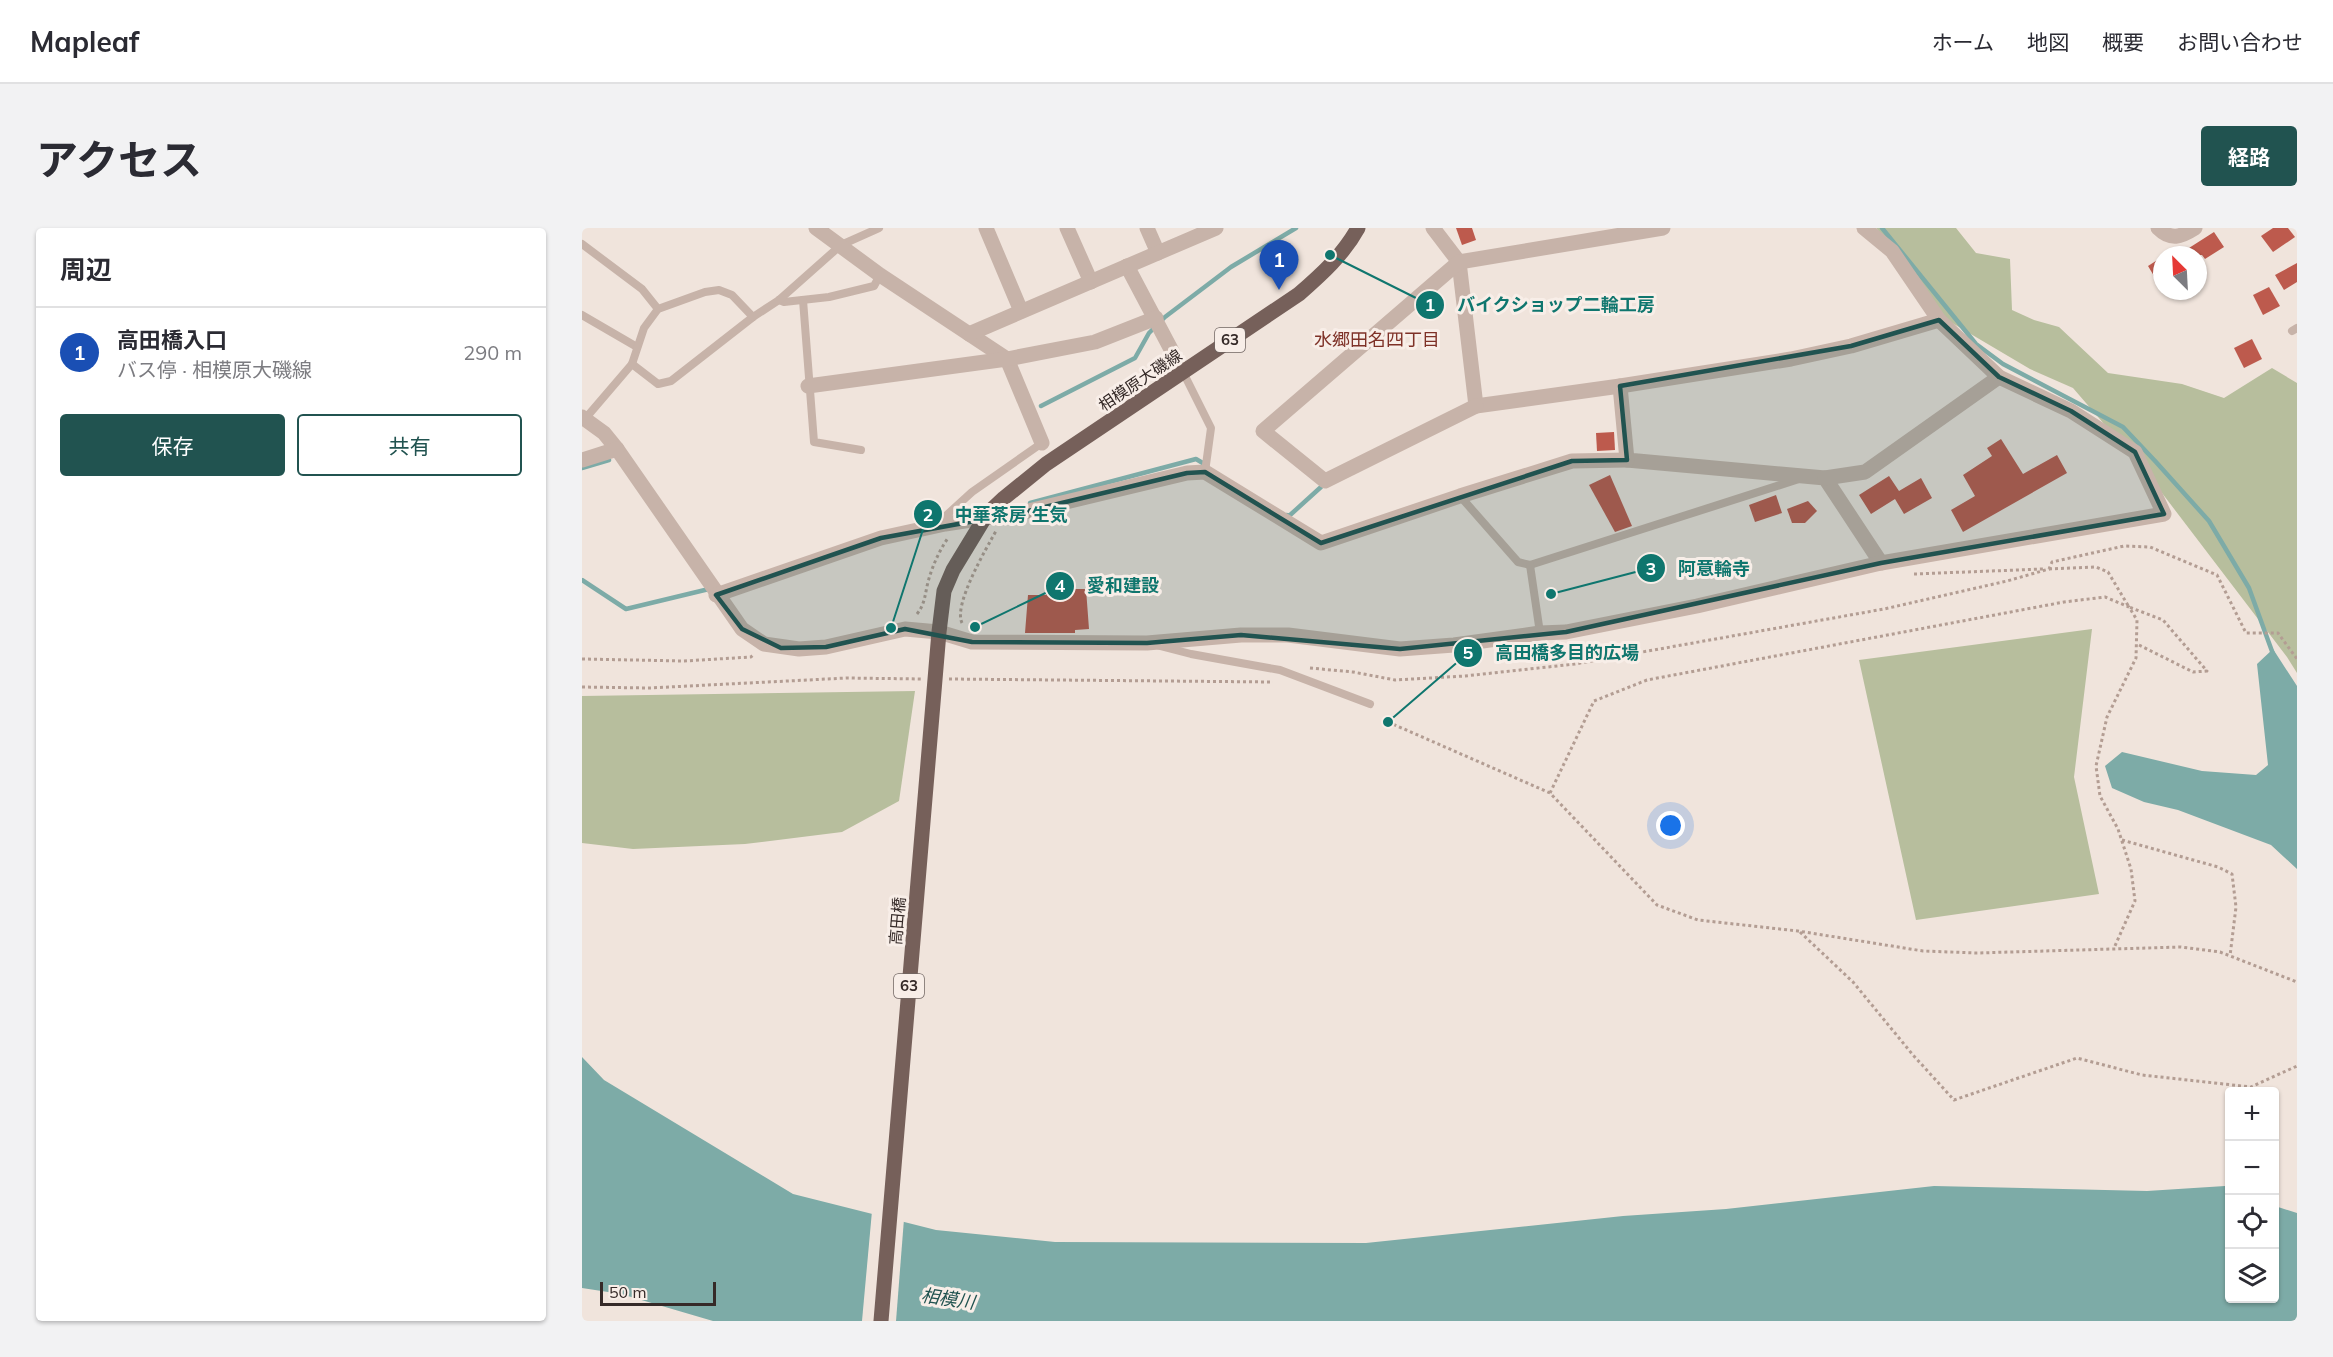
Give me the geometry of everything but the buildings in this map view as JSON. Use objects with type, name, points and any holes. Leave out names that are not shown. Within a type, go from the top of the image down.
[{"type":"main road","name":"相模原大磯線","points":[[939,632],[944,591],[953,570],[987,514],[1046,464],[1299,294],[1333,263],[1346,248],[1358,228]]},
{"type":"main road","name":"高田橋","points":[[881,1321],[939,632]]},
{"type":"street","points":[[816,228],[880,275],[1007,359],[1042,443]]},
{"type":"street","points":[[986,228],[1021,310]]},
{"type":"street","points":[[1067,228],[1091,282]]},
{"type":"street","points":[[1147,228],[1158,253]]},
{"type":"street","points":[[969,334],[1216,228]]},
{"type":"street","points":[[1433,228],[1459,262],[1476,406]]},
{"type":"street","points":[[1663,228],[1459,262],[1263,431],[1325,481],[1476,406],[1620,387],[1851,346],[1939,320]]},
{"type":"street","points":[[583,418],[604,433],[617,449],[716,595],[742,629],[752,638],[764,644],[781,648],[826,647],[905,629],[939,632],[972,642],[1147,643],[1241,635],[1288,636],[1400,649],[1454,645],[1540,633],[1566,632],[1686,608],[1881,563],[2164,514],[2134,452],[2071,411],[1999,377],[1939,320],[1892,251],[1864,228]]},
{"type":"street","points":[[2158,228],[2168,236],[2175,237],[2181,237],[2195,228]]},
{"type":"street","points":[[1127,266],[1183,372]]},
{"type":"street","points":[[808,386],[1007,359],[1095,342],[1156,318]]},
{"type":"street","points":[[716,595],[881,538],[935,526],[1024,512],[1207,466],[1321,543],[1572,461],[1627,460],[1825,478],[1865,472],[1999,377]]},
{"type":"street","points":[[1620,387],[1627,460]]},
{"type":"street","points":[[582,459],[617,449]]},
{"type":"street","points":[[1825,478],[1881,563]]},
{"type":"lane","points":[[632,364],[658,384],[670,381],[753,317],[779,300],[841,245],[879,228]]},
{"type":"lane","points":[[582,244],[642,289],[658,309]]},
{"type":"lane","points":[[779,300],[784,302],[829,297],[873,286],[880,275]]},
{"type":"lane","points":[[583,418],[632,364],[644,328],[658,309],[705,292],[718,290],[732,295],[753,317]]},
{"type":"lane","points":[[803,300],[814,442],[861,450]]},
{"type":"lane","points":[[582,315],[637,347]]},
{"type":"lane","points":[[1183,372],[1210,428],[1207,466]]},
{"type":"lane","points":[[935,526],[972,492],[1042,443]]},
{"type":"lane","points":[[1460,496],[1518,562],[1530,565],[1806,477]]},
{"type":"lane","points":[[1530,565],[1540,633]]},
{"type":"lane","points":[[1147,643],[1191,654],[1280,670],[1371,704]]},
{"type":"path","points":[[2049,569],[2052,562],[2124,546],[2150,547],[2217,575],[2246,633],[2276,633],[2297,659]]},
{"type":"path","points":[[1910,574],[2096,567],[2108,572],[2137,620],[2136,658],[2107,717],[2096,766],[2100,796],[2122,840],[2131,869],[2135,901],[2114,948]]},
{"type":"path","points":[[1280,670],[1292,666],[1353,672],[1395,680],[1465,676],[1575,664],[1884,609],[2049,569]]},
{"type":"path","points":[[917,614],[923,607],[928,582]]},
{"type":"path","points":[[966,627],[960,622],[959,614],[967,591]]},
{"type":"path","points":[[1550,793],[1594,701],[1647,680],[2064,602],[2105,597],[2163,620],[2207,671],[2193,672],[2136,643]]},
{"type":"path","points":[[582,659],[672,662],[751,657]]},
{"type":"path","points":[[1388,722],[1550,793],[1657,905],[1698,920],[1798,931],[1923,951],[1977,953],[2181,947],[2220,952],[2297,982]]},
{"type":"path","points":[[2122,840],[2218,867],[2232,874],[2236,907],[2230,956]]},
{"type":"path","points":[[1798,931],[1853,982],[1913,1055],[1954,1100],[2077,1058],[2142,1075],[2251,1087],[2297,1066]]},
{"type":"highlighted area","points":[[1939,320],[1999,377],[2071,411],[2135,452],[2164,514],[1881,563],[1566,632],[1454,645],[1400,649],[1241,635],[1147,643],[972,642],[905,629],[826,647],[781,648],[742,629],[716,595],[881,538],[1024,512],[1187,473],[1205,472],[1321,543],[1572,461],[1627,460],[1620,386],[1851,346]]},
{"type":"green space","points":[[1876,228],[1956,228],[1976,253],[2010,259],[2012,310],[2034,320],[2059,327],[2108,373],[2182,384],[2224,398],[2272,368],[2297,383],[2297,673],[2149,476],[2073,388],[2030,369],[1942,317],[1921,282]]},
{"type":"green space","points":[[2092,629],[2074,777],[2099,894],[1916,920],[1859,660]]},
{"type":"green space","points":[[915,691],[899,801],[842,832],[745,844],[633,849],[582,843],[582,696]]},
{"type":"water","points":[[2273,649],[2297,686],[2297,869],[2271,845],[2178,810],[2144,802],[2112,788],[2105,766],[2122,752],[2202,771],[2256,775],[2268,765],[2257,664]]},
{"type":"water","name":"相模川","points":[[582,1057],[604,1080],[793,1194],[936,1230],[1055,1242],[1366,1243],[1623,1216],[1726,1209],[1934,1186],[2147,1191],[2225,1186],[2225,1303],[2279,1303],[2279,1207],[2297,1213],[2297,1321],[713,1321],[621,1294],[582,1288]]},
{"type":"pier","points":[[872,1211],[904,1219],[896,1321],[862,1321]]},
{"type":"waterway","points":[[1041,406],[1135,358],[1149,333],[1165,317],[1231,267],[1296,228]]},
{"type":"waterway","points":[[1882,228],[1976,344],[2003,364],[2123,427],[2156,462],[2209,521],[2249,588],[2273,654]]},
{"type":"waterway","points":[[1030,503],[1196,459],[1206,465]]},
{"type":"waterway","points":[[582,468],[609,460]]},
{"type":"waterway","points":[[1287,515],[1289,516],[1321,487]]},
{"type":"waterway","points":[[582,580],[626,609],[709,589]]},
{"type":"place","name":"バイクショップ二輪工房","points":[[1330,255]]},
{"type":"place","name":"高田橋入口","points":[[1279,290]]},
{"type":"place","name":"阿意輪寺","points":[[1551,594]]},
{"type":"place","name":"愛和建設","points":[[975,627]]},
{"type":"place","name":"中華茶房 生気","points":[[891,628]]},
{"type":"place","name":"高田橋多目的広場","points":[[1388,722]]},
{"type":"district","name":"水郷田名四丁目","points":[[1377,340]]}]
